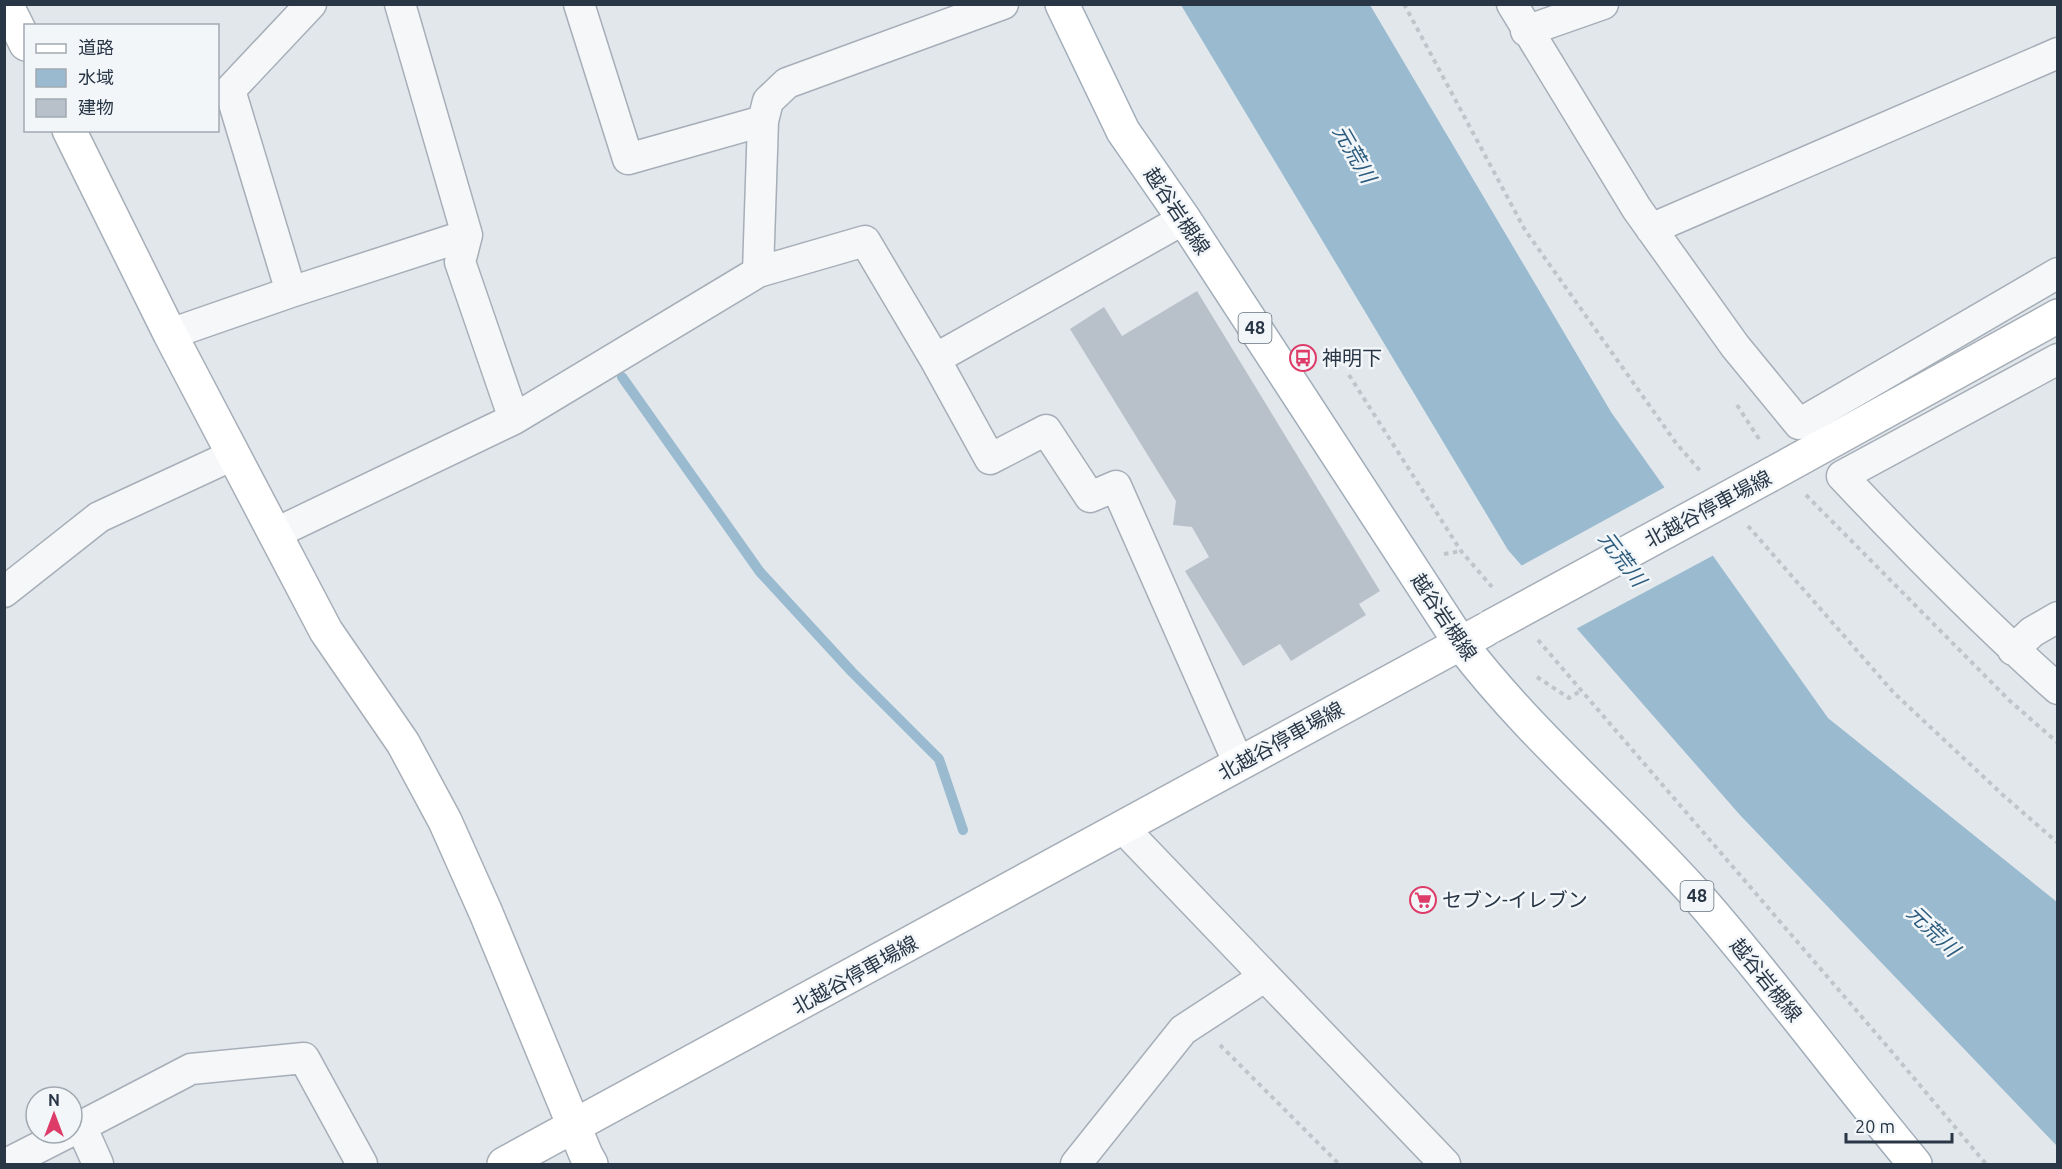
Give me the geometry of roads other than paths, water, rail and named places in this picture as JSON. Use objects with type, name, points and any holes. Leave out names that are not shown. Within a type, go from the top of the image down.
[{"type":"main road","points":[[6,4],[24,40]]},
{"type":"main road","name":"越谷岩槻線","points":[[1062,4],[1124,131],[1184,219],[1461,644],[1516,710],[1699,898],[1755,964],[1915,1164]]},
{"type":"main road","points":[[70,132],[170,334],[326,631],[403,743],[445,821],[591,1164]]},
{"type":"main road","name":"北越谷停車場線","points":[[504,1164],[1786,467],[2058,316]]},
{"type":"street","points":[[291,292],[230,90],[311,4]]},
{"type":"street","points":[[400,4],[467,235],[460,262],[514,419]]},
{"type":"street","points":[[579,4],[628,159],[763,121]]},
{"type":"street","points":[[758,272],[763,121],[768,101],[787,83],[1003,4]]},
{"type":"street","points":[[1512,4],[1526,31],[1651,229],[1735,346],[1799,424],[2058,273]]},
{"type":"street","points":[[1526,31],[1603,4]]},
{"type":"street","points":[[1651,229],[2058,53]]},
{"type":"street","points":[[935,359],[1184,219]]},
{"type":"street","points":[[170,334],[467,235]]},
{"type":"street","points":[[274,534],[514,419],[758,272],[865,241],[935,359],[990,459],[1046,430],[1090,496],[1116,486],[1239,764]]},
{"type":"street","points":[[2058,359],[1842,476],[1906,544],[2013,650],[2058,689]]},
{"type":"street","points":[[4,592],[99,517],[233,455]]},
{"type":"street","points":[[2013,650],[2032,632],[2058,617]]},
{"type":"street","points":[[1123,828],[1445,1164]]},
{"type":"street","points":[[1076,1164],[1183,1030],[1264,976]]},
{"type":"street","points":[[84,1124],[191,1069],[304,1058],[362,1164]]},
{"type":"street","points":[[6,1164],[43,1145]]},
{"type":"street","points":[[84,1145],[98,1164]]},
{"type":"water","name":"元荒川","points":[[1181,5],[1370,5],[1611,412],[1828,718],[2057,902],[2057,1146],[1740,815],[1508,550]]},
{"type":"waterway","points":[[622,377],[760,572],[852,672],[939,759],[963,830]]},
{"type":"place","name":"神明下","points":[[1303,358]]},
{"type":"place","name":"セブン-イレブン","points":[[1423,900]]}]
